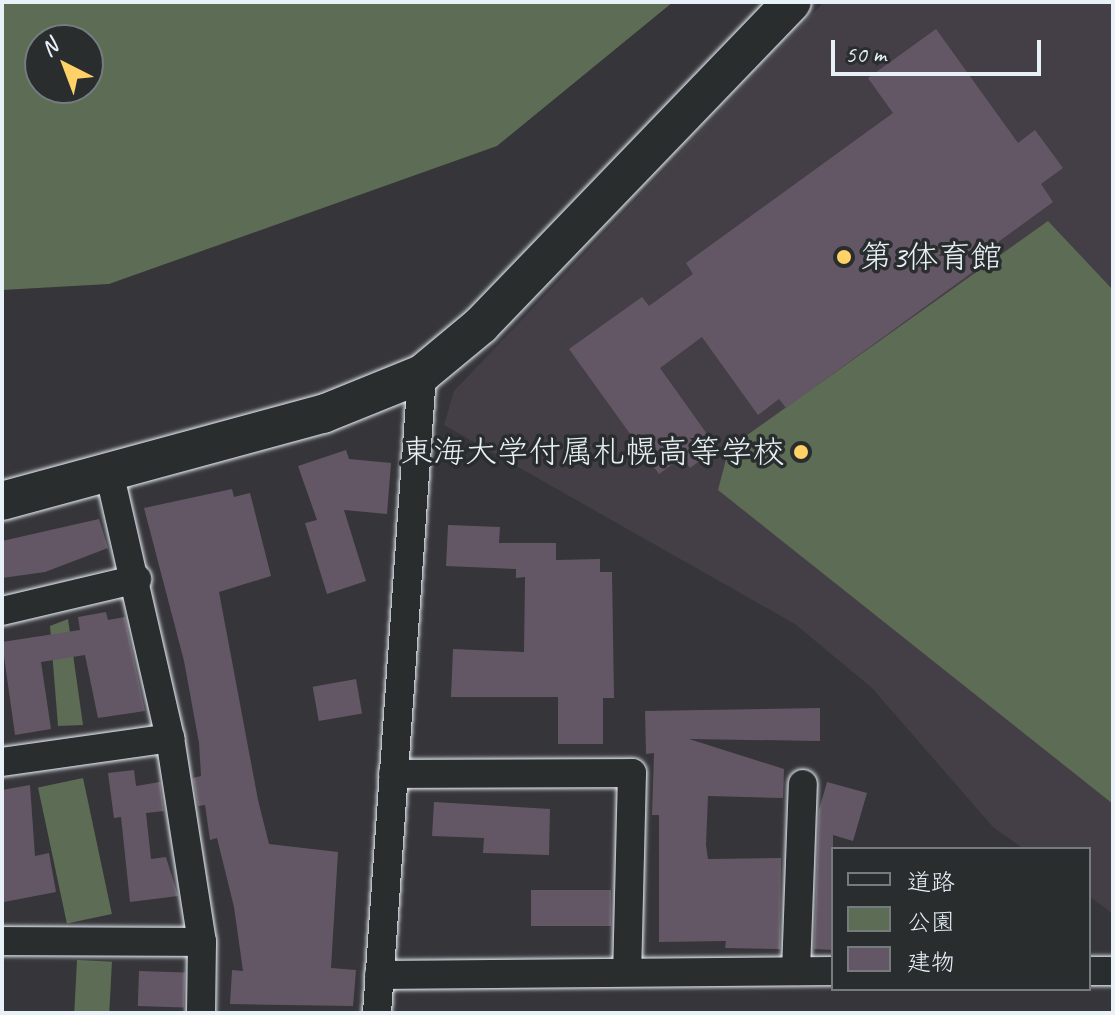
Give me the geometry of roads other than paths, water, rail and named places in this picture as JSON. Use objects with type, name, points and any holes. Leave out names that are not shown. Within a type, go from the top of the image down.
[{"type":"street","points":[[2,501],[110,476],[323,414],[422,374],[481,325],[792,2]]},
{"type":"street","points":[[377,1013],[422,374]]},
{"type":"street","points":[[110,476],[137,579],[170,738],[202,942],[201,1013]]},
{"type":"street","points":[[2,611],[137,579]]},
{"type":"street","points":[[2,762],[170,738]]},
{"type":"street","points":[[393,774],[632,773],[627,971]]},
{"type":"street","points":[[796,971],[803,784]]},
{"type":"street","points":[[2,941],[202,942]]},
{"type":"street","points":[[379,975],[831,971]]},
{"type":"street","points":[[1091,971],[1113,971]]},
{"type":"place","name":"第3体育館","points":[[844,257]]},
{"type":"place","name":"東海大学付属札幌高等学校","points":[[801,452]]}]
